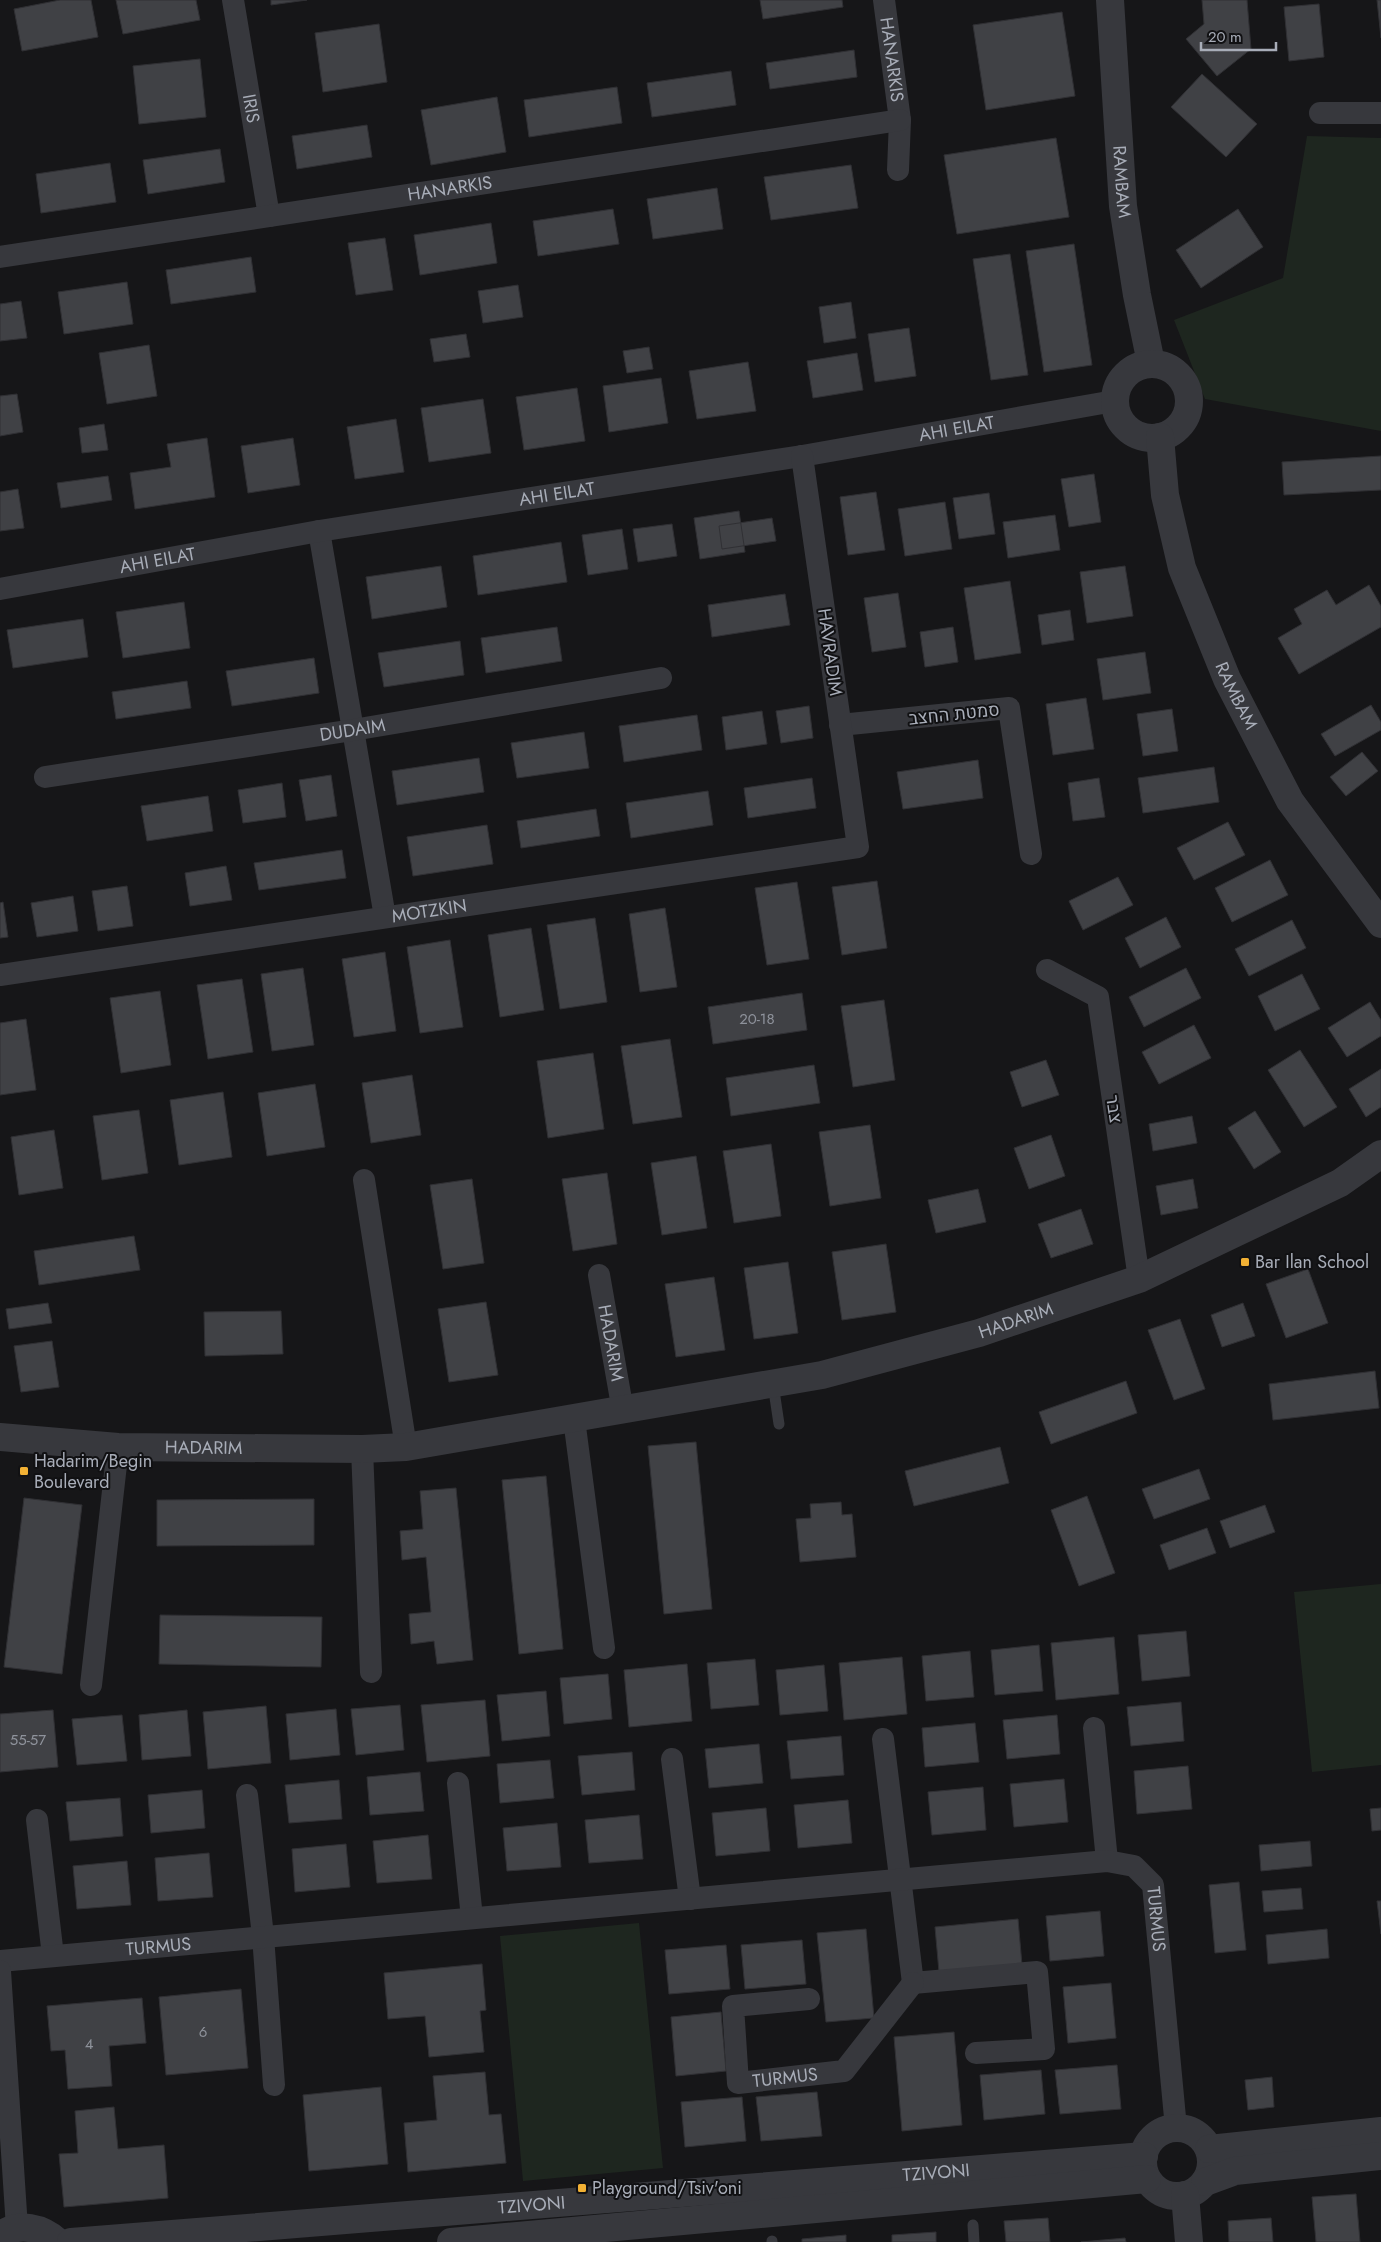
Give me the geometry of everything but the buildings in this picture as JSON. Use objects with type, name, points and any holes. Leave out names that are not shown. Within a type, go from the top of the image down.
[{"type":"street","name":"IRIS","points":[[233,0],[268,216]]},
{"type":"street","name":"HANARKIS","points":[[884,0],[900,120],[898,170]]},
{"type":"street","name":"RAMBAM","points":[[1110,0],[1123,206],[1137,295],[1151,363]]},
{"type":"street","points":[[1320,113],[1381,113]]},
{"type":"street","name":"HANARKIS","points":[[0,257],[900,120]]},
{"type":"street","points":[[1151,363],[1169,367],[1179,374],[1186,385],[1189,399],[1188,412],[1181,424],[1172,432],[1160,437],[1146,437],[1134,433],[1120,419],[1114,401],[1119,382],[1128,372],[1138,366],[1151,363]]},
{"type":"street","name":"AHI EILAT","points":[[0,589],[319,531],[802,456],[1114,401]]},
{"type":"street","name":"RAMBAM","points":[[1160,437],[1165,496],[1182,568],[1227,678],[1290,801],[1381,924]]},
{"type":"street","name":"HAVRADIM","points":[[802,456],[858,847]]},
{"type":"street","points":[[319,531],[385,918]]},
{"type":"street","name":"DUDAIM","points":[[45,777],[353,730],[660,678]]},
{"type":"street","name":"סמטת החצב","points":[[840,725],[1010,708],[1031,854]]},
{"type":"street","name":"MOTZKIN","points":[[0,974],[858,847]]},
{"type":"street","name":"צבר","points":[[1046,970],[1098,997],[1139,1279]]},
{"type":"street","name":"HADARIM","points":[[0,1437],[118,1447],[362,1449],[406,1447],[822,1375],[979,1333],[1139,1279],[1340,1183],[1381,1154]]},
{"type":"street","points":[[364,1180],[406,1447]]},
{"type":"street","name":"HADARIM","points":[[599,1275],[623,1410]]},
{"type":"street","points":[[574,1419],[604,1648]]},
{"type":"street","points":[[92,1686],[118,1447]]},
{"type":"street","points":[[362,1449],[371,1672]]},
{"type":"street","points":[[1094,1728],[1107,1861]]},
{"type":"street","points":[[883,1739],[912,1983],[1037,1972],[1044,2049],[976,2053]]},
{"type":"street","points":[[672,1759],[690,1899]]},
{"type":"street","points":[[458,1783],[472,1918]]},
{"type":"street","points":[[247,1795],[263,1936],[274,2085]]},
{"type":"street","points":[[37,1820],[53,1956]]},
{"type":"street","name":"TURMUS","points":[[0,1961],[1107,1861],[1134,1866],[1153,1885],[1176,2128]]},
{"type":"street","points":[[0,1971],[9,2232],[40,2230],[58,2242]]},
{"type":"street","name":"TURMUS","points":[[809,1999],[733,2006],[738,2083],[844,2071],[912,1983]]},
{"type":"street","points":[[1189,2242],[1195,2188],[1210,2170],[1209,2149],[1202,2139],[1192,2132],[1176,2128],[1164,2131],[1155,2136],[1145,2167],[1154,2188],[1164,2193],[1195,2188],[1235,2171],[1381,2156]]},
{"type":"street","points":[[1209,2149],[1381,2131]]},
{"type":"street","name":"TZIVONI","points":[[71,2242],[1145,2167]]},
{"type":"street","name":"TZIVONI","points":[[451,2242],[1145,2167]]},
{"type":"lane","points":[[772,1384],[779,1424]]},
{"type":"lane","points":[[973,2225],[974,2242]]},
{"type":"shaded area","points":[[1307,136],[1381,138],[1381,431],[1205,399],[1174,320],[1283,278]]},
{"type":"shaded area","points":[[1381,1584],[1381,1765],[1312,1772],[1294,1592]]},
{"type":"shaded area","points":[[639,1923],[663,2168],[523,2181],[500,1936]]},
{"type":"place","name":"Bar Ilan School","points":[[1245,1262]]},
{"type":"place","name":"Hadarim/Begin Boulevard","points":[[24,1471]]},
{"type":"place","name":"Playground/Tsiv'oni","points":[[582,2188]]}]
